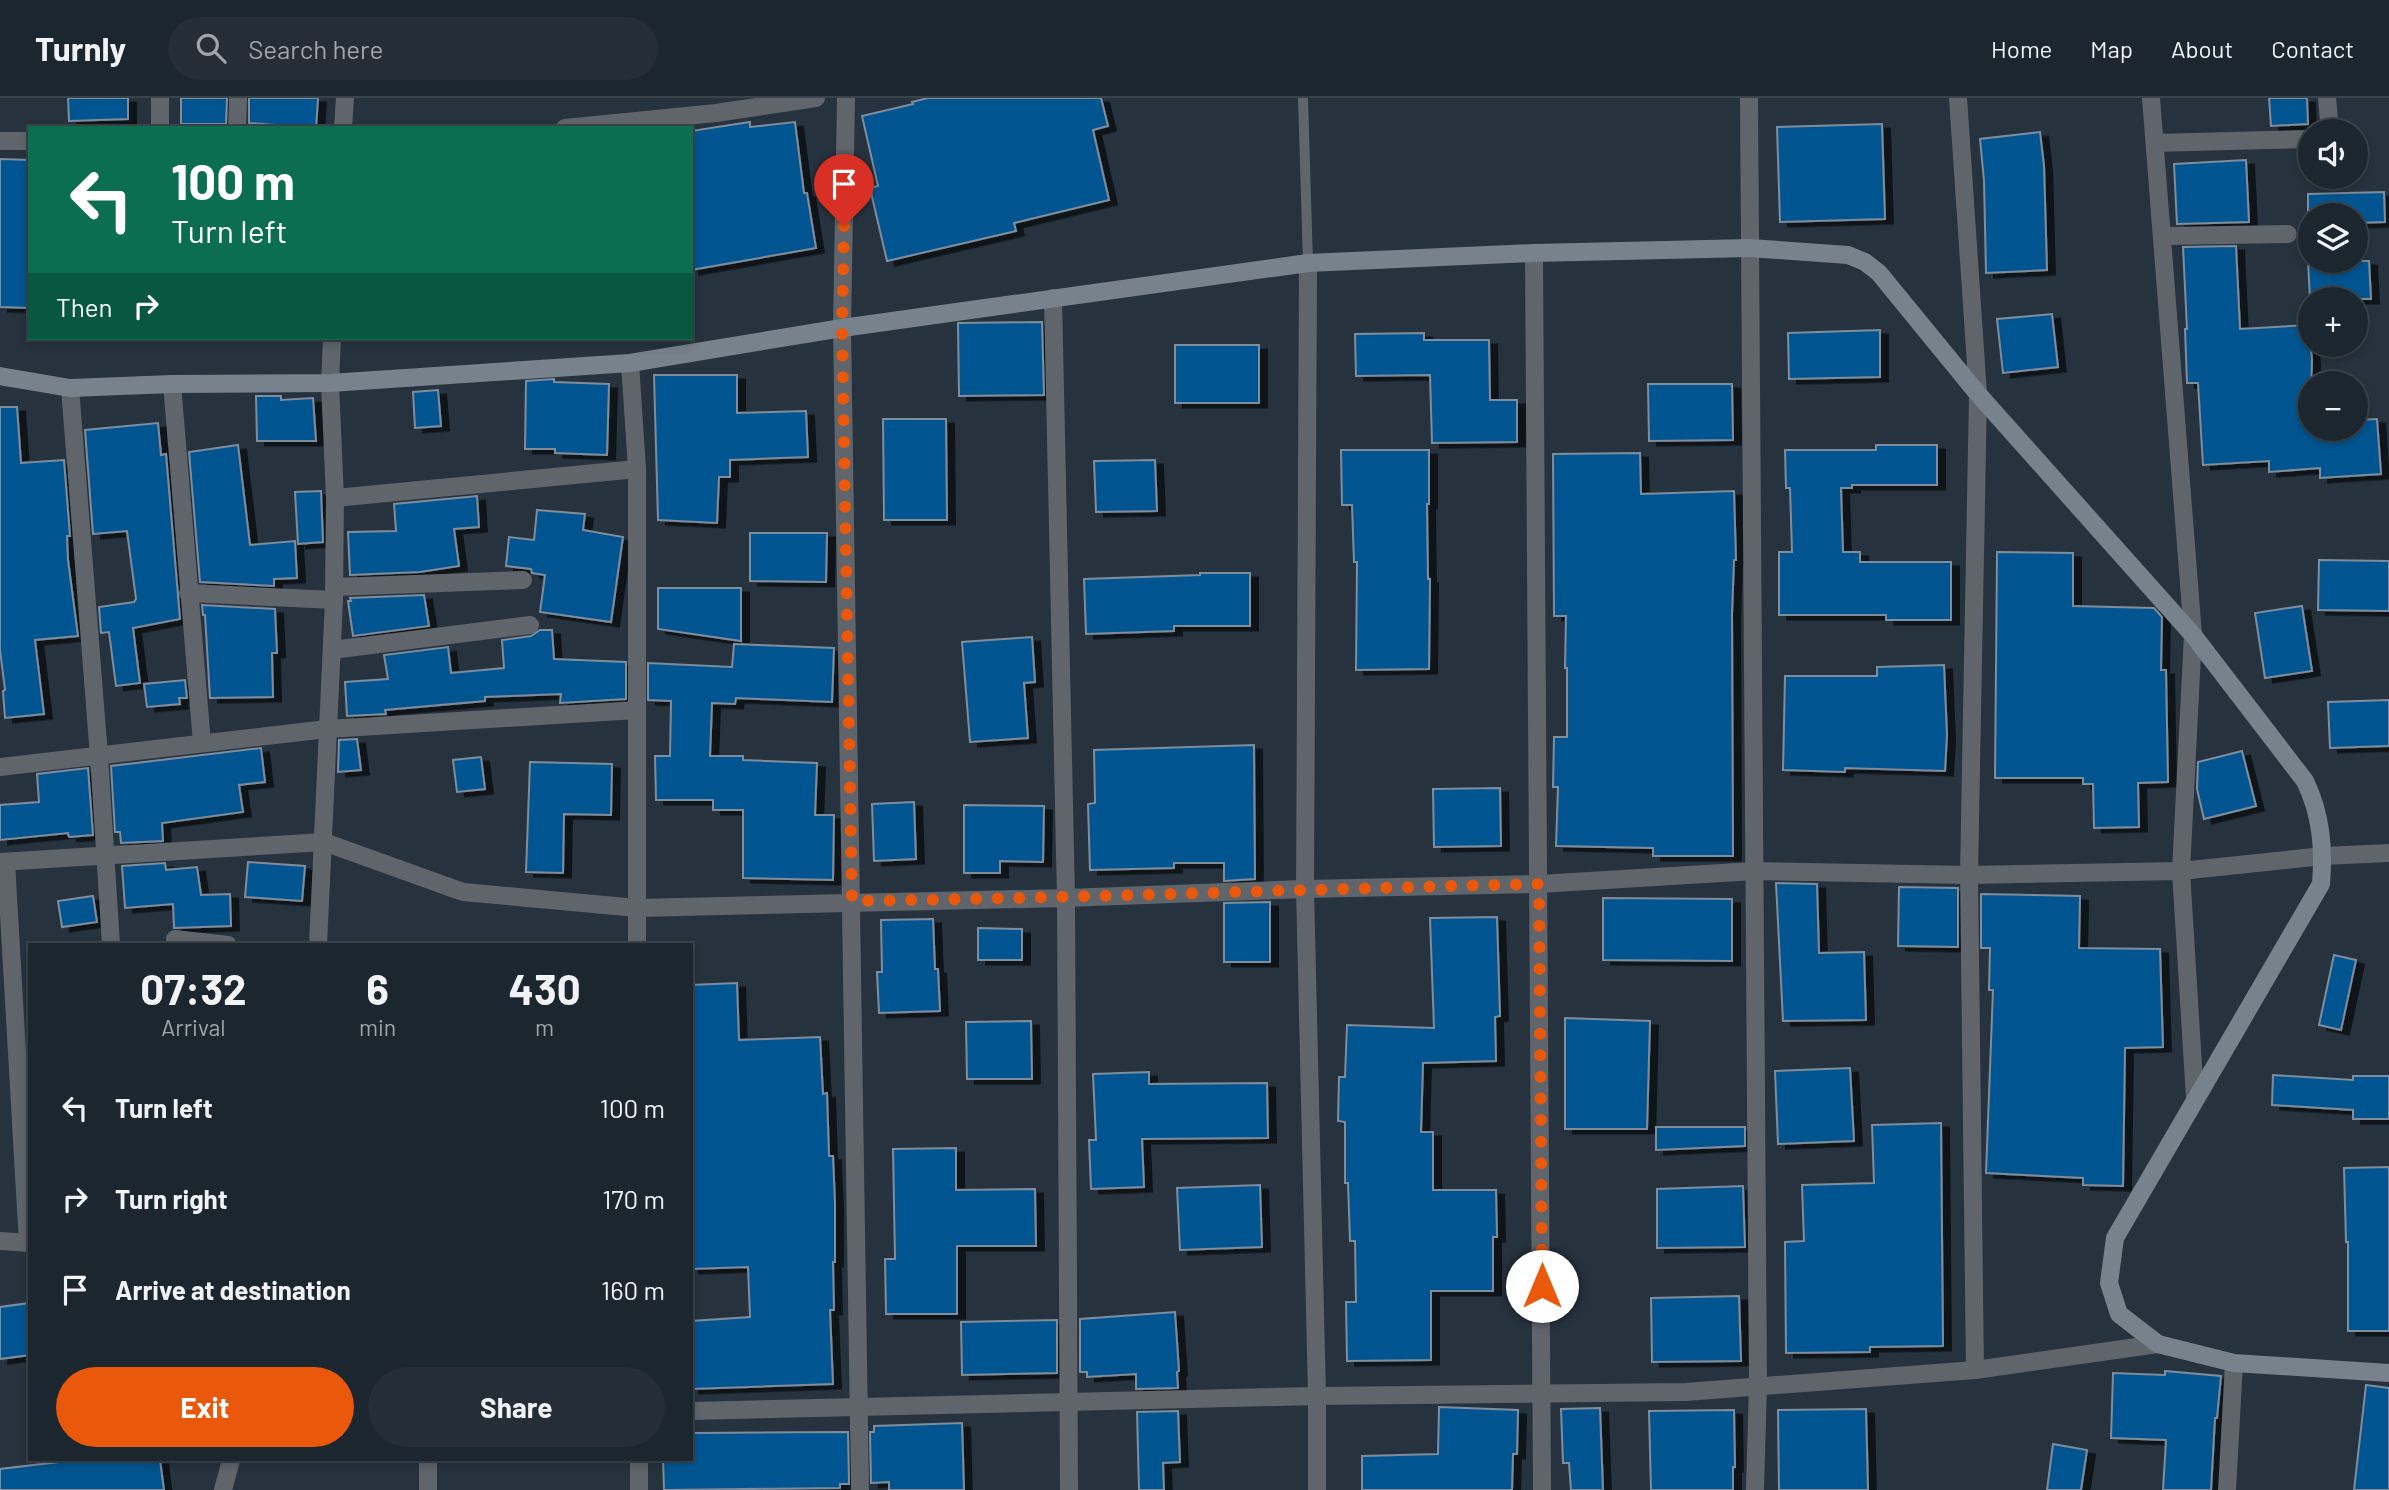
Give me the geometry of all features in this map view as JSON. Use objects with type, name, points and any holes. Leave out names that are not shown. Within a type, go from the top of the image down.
[{"type":"street","points":[[160,98],[160,126]]},
{"type":"street","points":[[237,126],[238,98]]},
{"type":"street","points":[[343,126],[345,98]]},
{"type":"street","points":[[579,126],[716,106],[816,98]]},
{"type":"street","points":[[846,98],[842,328],[860,1490]]},
{"type":"street","points":[[1749,98],[1758,1385],[1755,1490]]},
{"type":"street","points":[[1958,98],[1978,394],[1969,876],[1975,1370]]},
{"type":"street","points":[[2151,98],[2193,635],[2181,871],[2195,1098]]},
{"type":"street","points":[[2328,98],[2329,119]]},
{"type":"street","points":[[2155,143],[2298,139]]},
{"type":"street","points":[[0,141],[28,141]]},
{"type":"street","points":[[2163,236],[2288,234]]},
{"type":"street","points":[[0,376],[69,388],[330,383],[630,363],[842,328],[1308,263],[1534,253],[1750,248],[1848,255],[1865,262],[1880,273],[1978,394],[2193,635],[2305,781],[2315,802],[2323,856],[2321,884],[2115,1238],[2109,1283],[2119,1314],[2158,1344]]},
{"type":"street","points":[[1534,253],[1542,1490]]},
{"type":"street","points":[[1308,263],[1305,890],[1317,1490]]},
{"type":"street","points":[[1053,298],[1066,898],[1069,1490]]},
{"type":"street","points":[[318,943],[334,594],[335,498],[330,383],[332,340]]},
{"type":"street","points":[[630,363],[637,469],[637,943]]},
{"type":"street","points":[[172,384],[202,743]]},
{"type":"street","points":[[69,388],[99,755],[111,943]]},
{"type":"street","points":[[335,498],[637,469]]},
{"type":"street","points":[[188,593],[334,594],[523,580]]},
{"type":"street","points":[[332,650],[530,625]]},
{"type":"street","points":[[0,762],[99,755],[327,729],[637,710]]},
{"type":"street","points":[[28,1206],[3,862],[324,842],[463,892],[637,908],[1539,884],[1755,871],[1969,876],[2181,871],[2323,856],[2389,853]]},
{"type":"street","points":[[175,939],[210,943]]},
{"type":"street","points":[[0,1241],[28,1243]]},
{"type":"street","points":[[693,1411],[1317,1396],[1686,1392],[1975,1370],[2158,1344],[2234,1363],[2389,1373]]},
{"type":"street","points":[[2227,1490],[2234,1363]]},
{"type":"street","points":[[223,1490],[231,1461]]},
{"type":"street","points":[[428,1461],[428,1490]]},
{"type":"street","points":[[639,1461],[639,1490]]},
{"type":"lane","points":[[1303,98],[1308,263]]},
{"type":"building","points":[[68,98],[128,98],[128,119],[69,121]]},
{"type":"building","points":[[181,98],[227,98],[226,124],[181,124]]},
{"type":"building","points":[[249,98],[318,98],[316,126],[249,123]]},
{"type":"building","points":[[928,98],[1101,98],[1108,126],[1093,130],[1109,200],[1014,223],[1016,231],[887,261],[870,188],[878,186],[862,116]]},
{"type":"building","points":[[2269,98],[2307,98],[2308,119],[2298,119],[2298,125],[2271,126]]},
{"type":"building","points":[[750,122],[750,127],[795,122],[804,193],[807,193],[816,248],[693,270],[693,131]]},
{"type":"building","points":[[1882,124],[1885,219],[1780,222],[1777,127]]},
{"type":"building","points":[[2040,132],[2044,166],[2047,270],[1986,273],[1984,181],[1980,139]]},
{"type":"building","points":[[0,159],[28,160],[28,308],[0,307]]},
{"type":"building","points":[[2246,160],[2249,222],[2177,224],[2174,164]]},
{"type":"building","points":[[2384,192],[2385,222],[2368,223],[2368,203],[2308,203],[2308,194]]},
{"type":"building","points":[[2236,246],[2240,329],[2298,326],[2298,357],[2312,359],[2312,371],[2298,371],[2298,441],[2368,441],[2368,419],[2377,419],[2381,474],[2320,478],[2320,468],[2269,472],[2269,461],[2203,465],[2198,383],[2187,383],[2183,247]]},
{"type":"building","points":[[2369,261],[2371,299],[2368,299],[2368,287],[2309,287],[2309,273],[2368,273]]},
{"type":"building","points":[[2052,314],[2058,367],[2003,373],[1997,319]]},
{"type":"building","points":[[1042,322],[1044,395],[959,396],[958,323]]},
{"type":"building","points":[[1880,330],[1880,377],[1789,379],[1788,333]]},
{"type":"building","points":[[1424,333],[1424,340],[1489,340],[1490,400],[1517,400],[1517,442],[1432,443],[1430,375],[1356,376],[1355,334]]},
{"type":"building","points":[[1175,345],[1259,345],[1259,403],[1175,403]]},
{"type":"building","points":[[654,375],[737,375],[737,413],[806,411],[808,457],[730,460],[730,477],[719,477],[717,523],[658,520]]},
{"type":"building","points":[[554,379],[554,382],[609,384],[607,455],[555,453],[555,449],[525,449],[526,381]]},
{"type":"building","points":[[1648,384],[1732,384],[1733,440],[1649,441]]},
{"type":"building","points":[[438,390],[441,426],[415,428],[413,392]]},
{"type":"building","points":[[256,396],[281,396],[281,400],[313,398],[316,441],[257,441]]},
{"type":"building","points":[[0,407],[17,407],[21,463],[64,460],[70,536],[67,536],[68,560],[78,636],[35,640],[44,714],[5,718],[0,650]]},
{"type":"building","points":[[883,419],[946,419],[947,520],[884,520]]},
{"type":"building","points":[[158,423],[161,455],[166,454],[180,619],[133,628],[140,683],[116,686],[109,632],[101,633],[99,607],[134,602],[136,599],[127,531],[93,534],[85,430]]},
{"type":"building","points":[[238,445],[250,545],[295,541],[297,578],[274,579],[274,586],[200,582],[189,452]]},
{"type":"building","points":[[1876,445],[1937,445],[1937,485],[1852,485],[1852,488],[1841,488],[1843,552],[1860,552],[1860,562],[1951,562],[1951,620],[1886,620],[1886,615],[1779,615],[1779,552],[1792,552],[1790,488],[1786,488],[1785,450],[1876,450]]},
{"type":"building","points":[[1341,450],[1429,450],[1429,669],[1356,670],[1357,562],[1354,562],[1352,505],[1342,505]]},
{"type":"building","points":[[1640,453],[1641,494],[1734,491],[1736,560],[1732,614],[1733,856],[1653,856],[1653,848],[1556,846],[1558,787],[1553,787],[1554,737],[1567,737],[1567,668],[1566,616],[1554,616],[1553,454]]},
{"type":"building","points":[[1155,460],[1157,511],[1096,512],[1094,461]]},
{"type":"building","points":[[321,491],[323,542],[298,544],[295,492]]},
{"type":"building","points":[[477,496],[479,527],[454,529],[459,566],[420,572],[350,575],[348,532],[396,531],[394,504]]},
{"type":"building","points":[[537,510],[585,514],[583,530],[623,537],[611,622],[540,612],[545,575],[532,573],[531,569],[506,566],[509,537],[534,540]]},
{"type":"building","points":[[750,533],[827,533],[826,582],[750,581]]},
{"type":"building","points":[[1997,552],[2073,553],[2073,606],[2154,608],[2162,617],[2161,670],[2166,670],[2168,782],[2138,783],[2139,827],[2094,828],[2093,784],[2083,784],[2083,778],[1995,778]]},
{"type":"building","points":[[2319,560],[2389,561],[2389,611],[2318,610]]},
{"type":"building","points":[[1250,573],[1250,626],[1174,626],[1174,631],[1086,634],[1084,579]]},
{"type":"building","points":[[658,588],[741,588],[741,641],[658,629]]},
{"type":"building","points":[[424,595],[429,626],[353,636],[348,601],[351,601],[350,598]]},
{"type":"building","points":[[202,605],[275,609],[277,653],[272,653],[273,697],[210,698],[205,615]]},
{"type":"building","points":[[2302,606],[2312,671],[2265,678],[2255,613]]},
{"type":"building","points":[[540,630],[552,630],[554,659],[626,662],[626,699],[560,703],[561,694],[485,697],[485,701],[385,710],[386,714],[347,716],[345,682],[388,679],[384,655],[448,647],[451,673],[504,668],[502,640],[531,636]]},
{"type":"building","points":[[1032,637],[1035,682],[1024,683],[1028,738],[970,742],[962,642]]},
{"type":"building","points":[[734,644],[834,648],[832,702],[736,698],[735,704],[712,703],[710,756],[743,756],[743,760],[817,763],[815,815],[834,815],[833,880],[743,878],[743,810],[713,810],[713,800],[656,800],[655,756],[670,756],[671,701],[648,700],[648,663],[732,667]]},
{"type":"building","points":[[1944,665],[1947,735],[1945,771],[1845,768],[1845,772],[1783,770],[1785,676],[1877,676],[1877,667]]},
{"type":"building","points":[[185,680],[187,698],[179,698],[180,704],[147,707],[144,684]]},
{"type":"building","points":[[2389,700],[2389,746],[2330,748],[2328,702]]},
{"type":"building","points":[[357,739],[361,770],[338,772],[339,740]]},
{"type":"building","points":[[1254,745],[1255,879],[1224,881],[1224,863],[1174,863],[1174,868],[1090,870],[1088,804],[1095,803],[1094,750]]},
{"type":"building","points":[[261,748],[265,782],[239,785],[243,812],[162,823],[163,841],[121,843],[120,832],[115,832],[111,766]]},
{"type":"building","points":[[2242,751],[2256,806],[2204,819],[2197,789],[2198,762]]},
{"type":"building","points":[[481,757],[485,789],[457,792],[453,760]]},
{"type":"building","points":[[530,762],[612,764],[611,815],[564,814],[563,873],[526,872]]},
{"type":"building","points":[[88,768],[93,835],[69,837],[68,833],[0,840],[0,805],[39,802],[37,774]]},
{"type":"building","points":[[1500,788],[1501,846],[1434,847],[1433,789]]},
{"type":"building","points":[[914,802],[916,859],[874,861],[872,804]]},
{"type":"building","points":[[964,805],[1044,806],[1043,862],[1000,861],[1000,873],[964,873]]},
{"type":"building","points":[[248,862],[305,866],[302,901],[245,897]]},
{"type":"building","points":[[165,863],[166,870],[197,867],[201,895],[230,894],[231,926],[174,928],[173,904],[125,908],[122,866]]},
{"type":"building","points":[[1776,883],[1817,884],[1819,953],[1864,952],[1866,1020],[1783,1021]]},
{"type":"building","points":[[1899,887],[1958,888],[1958,947],[1898,946]]},
{"type":"building","points":[[1981,894],[2080,896],[2079,948],[2160,949],[2163,1047],[2125,1048],[2123,1186],[2083,1185],[2083,1178],[1986,1173],[1993,990],[1989,990],[1990,948],[1981,948]]},
{"type":"building","points":[[93,896],[97,922],[62,927],[58,901]]},
{"type":"building","points":[[1603,898],[1732,899],[1732,961],[1603,960]]},
{"type":"building","points":[[1270,902],[1270,962],[1224,962],[1224,903]]},
{"type":"building","points":[[1497,917],[1500,1016],[1495,1017],[1496,1061],[1423,1063],[1421,1132],[1433,1132],[1433,1190],[1496,1190],[1497,1237],[1493,1237],[1493,1291],[1431,1291],[1431,1360],[1347,1361],[1346,1302],[1356,1302],[1355,1241],[1350,1241],[1348,1183],[1345,1183],[1345,1122],[1338,1121],[1339,1077],[1345,1077],[1347,1025],[1434,1028],[1430,918]]},
{"type":"building","points":[[933,919],[940,1011],[879,1013],[877,972],[882,972],[881,920]]},
{"type":"building","points":[[978,928],[1022,929],[1022,960],[978,960]]},
{"type":"building","points":[[2334,955],[2356,960],[2341,1030],[2319,1025]]},
{"type":"building","points":[[737,983],[739,1040],[820,1037],[823,1094],[827,1093],[829,1156],[833,1156],[835,1204],[834,1310],[830,1310],[833,1384],[693,1389],[693,1321],[750,1317],[748,1267],[693,1269],[693,985]]},
{"type":"building","points":[[1565,1018],[1650,1021],[1647,1129],[1565,1129]]},
{"type":"building","points":[[1031,1021],[1032,1079],[967,1079],[966,1022]]},
{"type":"building","points":[[1850,1068],[1854,1141],[1778,1144],[1775,1071]]},
{"type":"building","points":[[1149,1072],[1149,1084],[1267,1083],[1268,1138],[1142,1139],[1144,1187],[1091,1189],[1089,1140],[1096,1140],[1093,1074]]},
{"type":"building","points":[[2273,1075],[2353,1080],[2353,1076],[2389,1076],[2389,1119],[2353,1119],[2353,1110],[2272,1105]]},
{"type":"building","points":[[1941,1123],[1943,1346],[1870,1347],[1870,1352],[1786,1353],[1785,1242],[1804,1241],[1802,1185],[1874,1183],[1872,1125]]},
{"type":"building","points":[[1656,1127],[1745,1127],[1745,1146],[1656,1150]]},
{"type":"building","points":[[956,1148],[956,1190],[1035,1189],[1036,1246],[957,1246],[957,1314],[886,1314],[885,1259],[895,1259],[893,1149]]},
{"type":"building","points":[[2389,1167],[2389,1331],[2348,1331],[2348,1242],[2344,1168]]},
{"type":"building","points":[[1260,1185],[1262,1247],[1180,1250],[1177,1188]]},
{"type":"building","points":[[1743,1186],[1745,1247],[1657,1248],[1657,1189]]},
{"type":"building","points":[[1739,1296],[1741,1361],[1652,1362],[1651,1298]]},
{"type":"building","points":[[28,1303],[28,1355],[0,1359],[0,1307]]},
{"type":"building","points":[[1175,1312],[1178,1388],[1136,1389],[1136,1374],[1087,1377],[1087,1372],[1080,1372],[1080,1319]]},
{"type":"building","points":[[1057,1320],[1057,1373],[962,1375],[961,1322]]},
{"type":"building","points":[[2165,1371],[2221,1376],[2215,1418],[2211,1490],[2163,1490],[2166,1440],[2111,1438],[2113,1373],[2165,1375]]},
{"type":"building","points":[[2366,1385],[2389,1388],[2389,1490],[2354,1490]]},
{"type":"building","points":[[1439,1407],[1518,1410],[1517,1454],[1513,1454],[1512,1490],[1362,1490],[1362,1456],[1438,1454]]},
{"type":"building","points":[[1600,1408],[1603,1490],[1571,1490],[1569,1463],[1563,1463],[1561,1409]]},
{"type":"building","points":[[1866,1409],[1868,1490],[1779,1490],[1778,1410]]},
{"type":"building","points":[[1734,1410],[1733,1490],[1651,1490],[1649,1411]]},
{"type":"building","points":[[1178,1411],[1180,1462],[1163,1463],[1164,1490],[1139,1490],[1137,1412]]},
{"type":"building","points":[[962,1423],[964,1490],[889,1490],[889,1482],[871,1483],[870,1432],[874,1432],[874,1426]]},
{"type":"building","points":[[848,1432],[849,1484],[840,1484],[840,1488],[664,1490],[663,1461],[693,1461],[693,1433]]},
{"type":"building","points":[[2053,1444],[2087,1450],[2081,1490],[2047,1490]]},
{"type":"building","points":[[68,1461],[160,1461],[164,1490],[0,1490],[0,1469]]},
{"type":"route","points":[[844,226],[842,328],[852,901],[1066,898],[1539,884],[1542,1286]]}]
